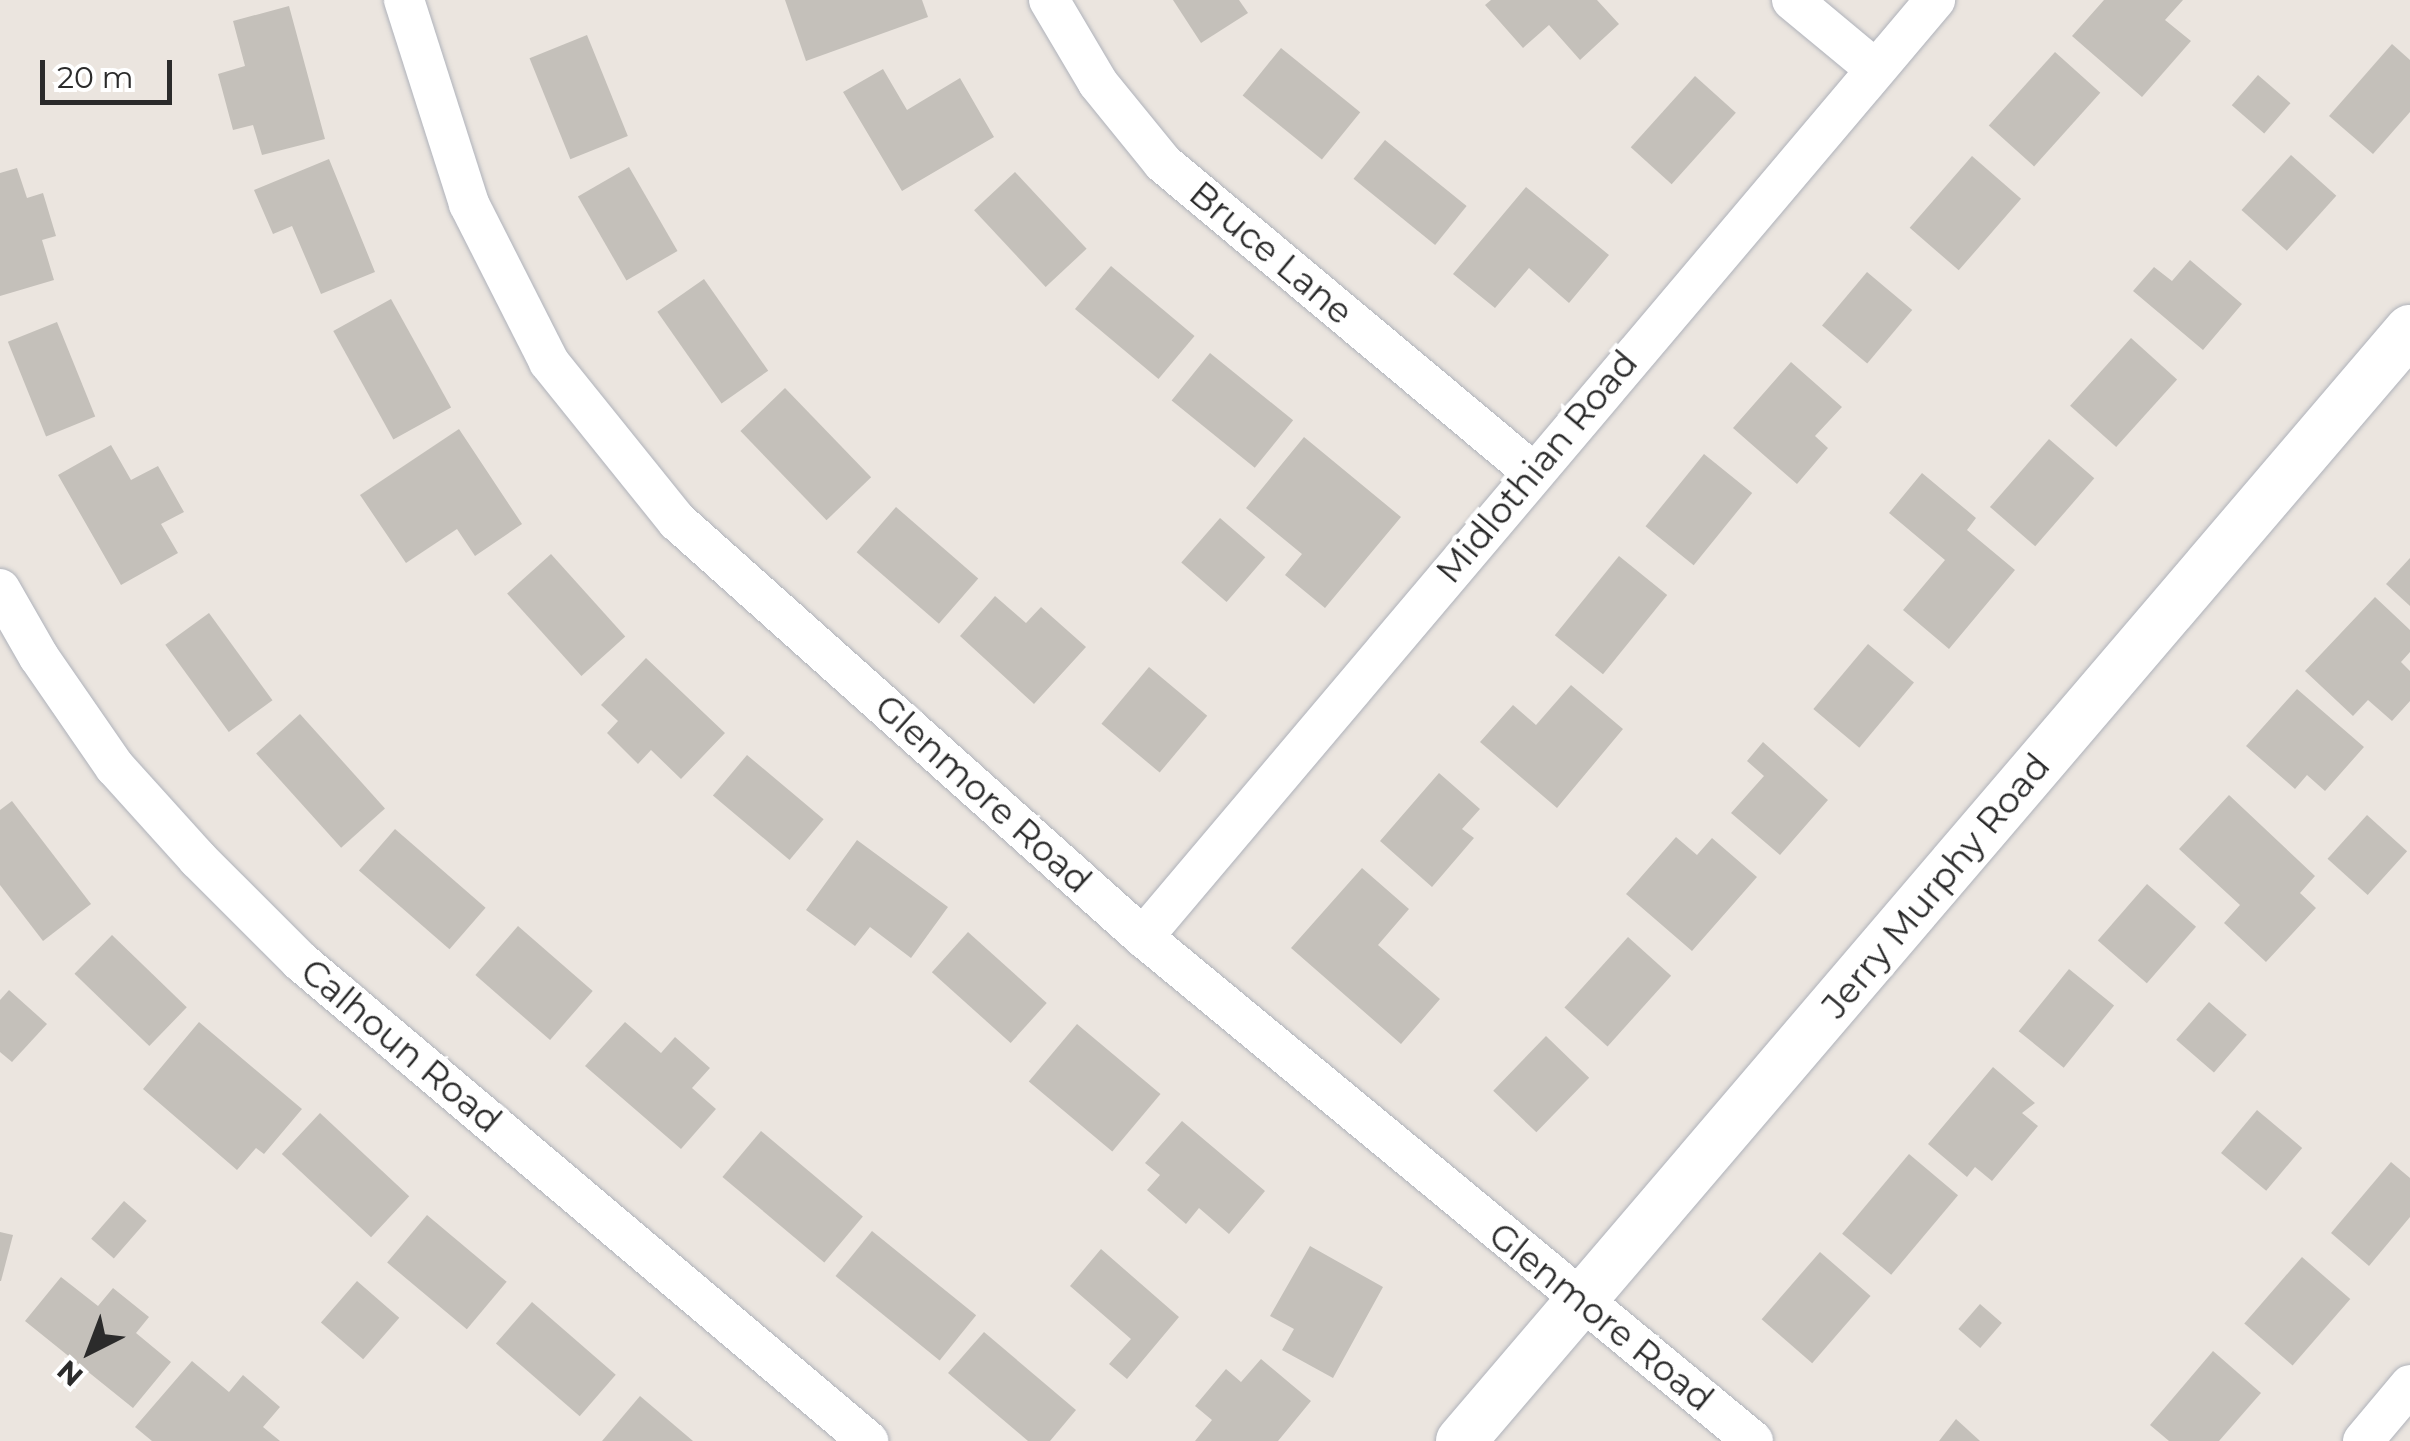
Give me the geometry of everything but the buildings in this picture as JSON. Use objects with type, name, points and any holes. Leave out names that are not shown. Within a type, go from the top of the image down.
[{"type":"street","name":"Glenmore Road","points":[[404,0],[469,204],[549,362],[677,521],[1143,936],[1752,1441]]},
{"type":"street","name":"Bruce Lane","points":[[1048,0],[1098,83],[1164,163],[1532,471]]},
{"type":"street","points":[[1792,0],[1875,70]]},
{"type":"street","name":"Midlothian Road","points":[[1143,936],[1532,471],[1935,0]]},
{"type":"street","name":"Jerry Murphy Road","points":[[1461,1441],[2410,330]]},
{"type":"street","name":"Calhoun Road","points":[[0,589],[39,657],[116,767],[198,859],[300,961],[868,1441]]},
{"type":"street","points":[[2363,1441],[2410,1385]]}]
